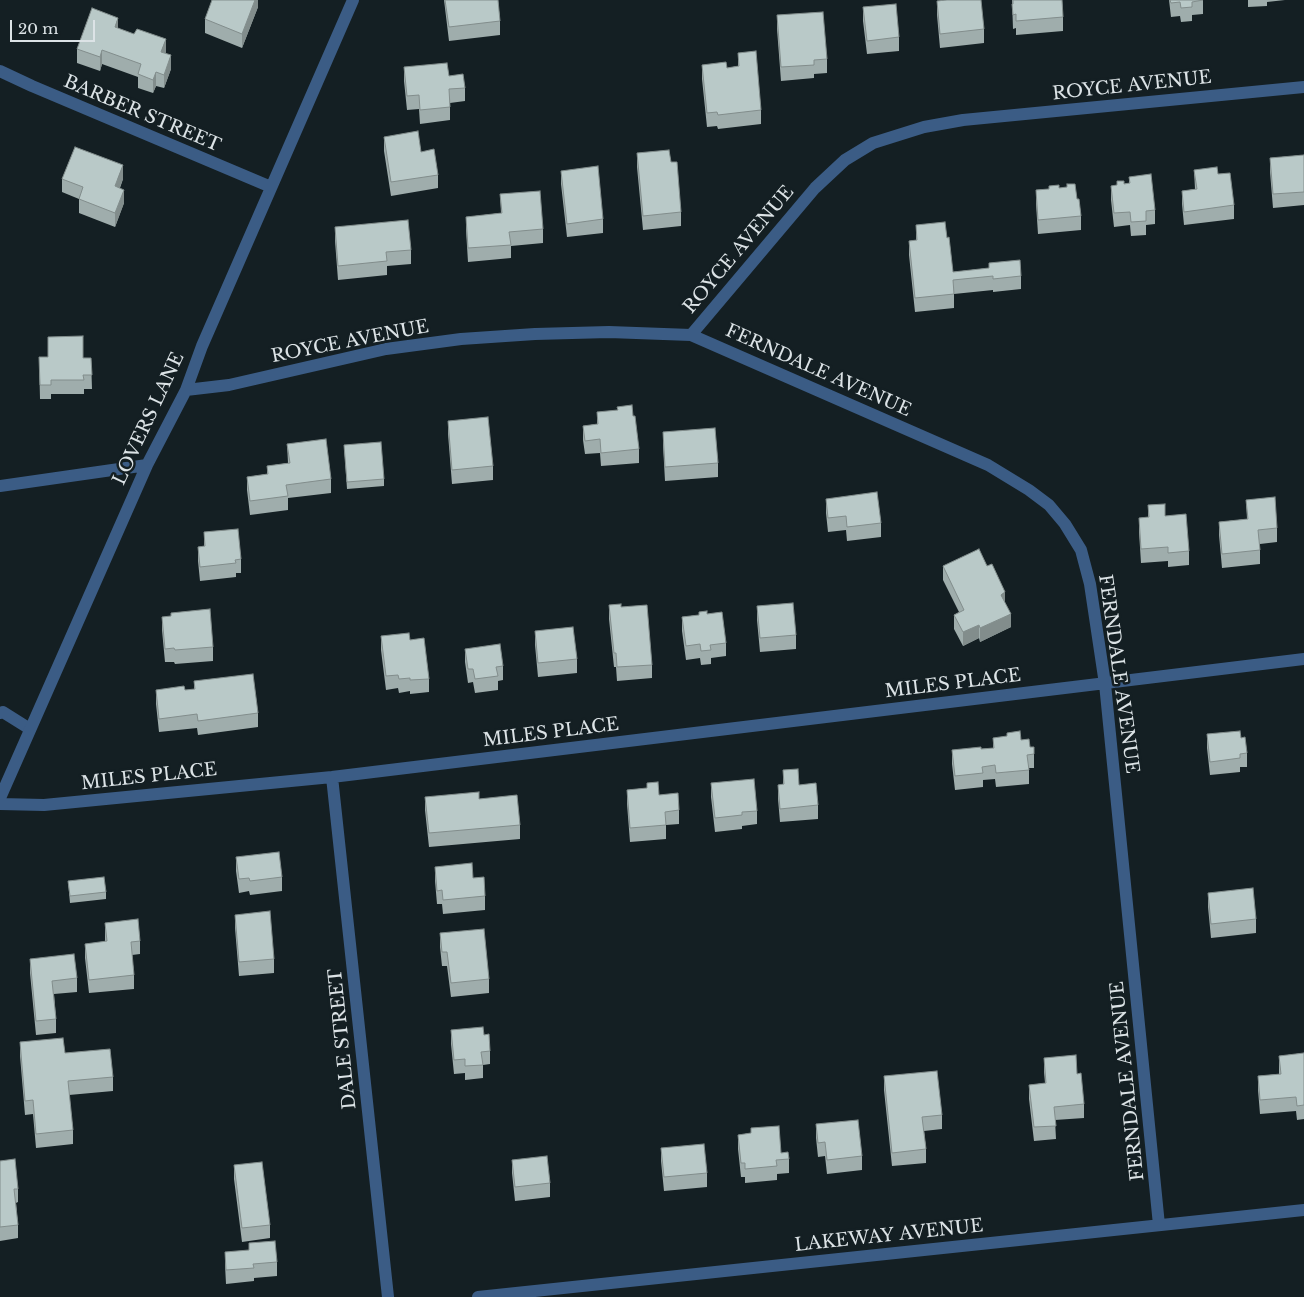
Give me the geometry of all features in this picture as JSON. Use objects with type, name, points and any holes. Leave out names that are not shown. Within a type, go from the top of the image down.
[{"type":"street","name":"LOVERS LANE","points":[[0,798],[147,465],[186,390],[202,346],[353,0]]},
{"type":"street","name":"BARBER STREET","points":[[0,71],[271,187]]},
{"type":"street","name":"ROYCE AVENUE","points":[[186,390],[228,384],[386,350],[461,339],[609,332],[691,335],[815,188],[845,160],[873,143],[924,127],[963,120],[1304,87]]},
{"type":"street","name":"FERNDALE AVENUE","points":[[691,335],[988,465],[1029,490],[1049,505],[1065,524],[1081,550],[1090,584],[1105,684],[1159,1224]]},
{"type":"street","points":[[0,486],[147,465]]},
{"type":"street","name":"MILES PLACE","points":[[0,804],[44,805],[332,777],[1304,659]]},
{"type":"street","points":[[0,713],[3,712],[30,729]]},
{"type":"street","name":"DALE STREET","points":[[332,777],[388,1297]]},
{"type":"street","name":"LAKEWAY AVENUE","points":[[478,1297],[1304,1210]]},
{"type":"building","points":[[212,0],[255,0],[242,34],[205,19]]},
{"type":"building","points":[[445,0],[498,0],[500,21],[449,27]]},
{"type":"building","points":[[981,0],[984,29],[940,34],[937,1]]},
{"type":"building","points":[[1013,0],[1062,0],[1063,17],[1016,21],[1016,14],[1013,15]]},
{"type":"building","points":[[1170,0],[1203,0],[1192,2],[1192,7],[1181,8],[1180,2],[1171,3]]},
{"type":"building","points":[[896,4],[899,37],[867,41],[863,7]]},
{"type":"building","points":[[92,8],[118,18],[115,27],[134,34],[137,29],[166,39],[161,52],[171,55],[164,75],[156,72],[153,80],[138,74],[141,64],[102,50],[100,57],[77,49]]},
{"type":"building","points":[[823,12],[827,59],[814,60],[814,65],[781,67],[777,15]]},
{"type":"building","points":[[756,51],[761,110],[718,115],[717,112],[707,113],[702,65],[726,62],[727,68],[739,66],[738,53]]},
{"type":"building","points":[[447,63],[449,76],[463,74],[465,88],[449,89],[450,107],[420,110],[419,95],[407,96],[404,67]]},
{"type":"building","points":[[418,131],[421,152],[434,149],[438,175],[391,182],[384,137]]},
{"type":"building","points":[[75,147],[123,165],[115,186],[124,190],[115,213],[79,199],[83,187],[62,179]]},
{"type":"building","points":[[669,150],[671,162],[677,162],[681,212],[643,216],[637,153]]},
{"type":"building","points":[[1304,155],[1304,192],[1273,194],[1270,158]]},
{"type":"building","points":[[598,166],[603,219],[567,224],[561,171]]},
{"type":"building","points":[[1217,167],[1218,174],[1230,173],[1234,205],[1184,212],[1182,191],[1197,189],[1194,170]]},
{"type":"building","points":[[1151,174],[1155,210],[1146,211],[1146,221],[1131,222],[1130,212],[1114,213],[1111,186],[1117,185],[1117,181],[1124,181],[1124,184],[1130,183],[1129,177]]},
{"type":"building","points":[[1067,184],[1075,184],[1081,216],[1038,220],[1036,190],[1049,189],[1049,186],[1059,185],[1059,188],[1067,187]]},
{"type":"building","points":[[540,191],[543,229],[509,232],[511,245],[468,248],[466,217],[502,213],[500,194]]},
{"type":"building","points":[[408,220],[411,250],[386,252],[387,261],[338,266],[335,227]]},
{"type":"building","points":[[945,222],[947,238],[949,237],[953,272],[989,268],[989,263],[1020,260],[1021,276],[993,279],[993,276],[953,280],[954,294],[915,298],[909,241],[917,240],[916,225]]},
{"type":"building","points":[[83,336],[83,358],[91,358],[92,375],[83,375],[84,380],[51,380],[51,385],[40,385],[39,357],[48,357],[48,337]]},
{"type":"building","points":[[632,405],[639,449],[601,453],[600,439],[585,441],[583,426],[598,424],[597,412],[618,410],[617,407]]},
{"type":"building","points":[[488,417],[493,466],[452,470],[448,421]]},
{"type":"building","points":[[715,428],[718,463],[665,467],[663,432]]},
{"type":"building","points":[[326,439],[331,479],[286,485],[288,496],[250,501],[247,477],[268,474],[267,466],[290,463],[287,444]]},
{"type":"building","points":[[381,442],[384,479],[347,482],[344,445]]},
{"type":"building","points":[[877,492],[881,523],[847,527],[846,516],[828,518],[826,499]]},
{"type":"building","points":[[1275,497],[1277,528],[1258,530],[1260,550],[1222,554],[1219,522],[1248,519],[1246,500]]},
{"type":"building","points":[[1165,504],[1165,516],[1186,514],[1189,551],[1168,553],[1168,547],[1141,549],[1139,518],[1149,517],[1148,505]]},
{"type":"building","points":[[238,529],[241,559],[235,560],[236,563],[200,567],[198,547],[205,546],[204,532]]},
{"type":"building","points":[[979,549],[987,566],[992,564],[1005,592],[1001,595],[1011,614],[980,628],[979,625],[963,632],[954,615],[964,610],[943,566]]},
{"type":"building","points":[[793,603],[796,635],[760,638],[757,606]]},
{"type":"building","points":[[621,604],[621,607],[647,605],[652,665],[617,667],[609,605]]},
{"type":"building","points":[[210,609],[213,647],[165,649],[162,617],[171,616],[171,613]]},
{"type":"building","points":[[707,611],[707,614],[722,612],[726,643],[710,645],[711,650],[701,651],[700,644],[686,646],[682,617],[699,615],[699,612]]},
{"type":"building","points":[[573,627],[577,659],[538,663],[535,631]]},
{"type":"building","points":[[409,633],[410,640],[424,638],[429,679],[410,680],[410,678],[399,679],[398,675],[386,676],[381,636]]},
{"type":"building","points":[[500,644],[503,666],[496,667],[498,676],[475,679],[473,669],[468,669],[465,649]]},
{"type":"building","points":[[253,674],[258,713],[198,721],[197,714],[159,719],[156,690],[184,686],[185,690],[195,689],[194,681]]},
{"type":"building","points":[[1020,731],[1021,740],[1029,739],[1030,747],[1034,747],[1034,754],[1027,755],[1029,770],[996,773],[995,765],[982,767],[983,773],[955,776],[952,750],[981,747],[981,749],[994,748],[993,738],[1007,736],[1007,733]]},
{"type":"building","points":[[1240,731],[1241,738],[1245,737],[1247,753],[1240,754],[1240,758],[1210,762],[1207,734]]},
{"type":"building","points":[[798,769],[799,785],[816,783],[818,805],[780,809],[778,785],[784,784],[783,770]]},
{"type":"building","points":[[754,779],[757,811],[715,818],[711,783]]},
{"type":"building","points":[[658,782],[659,795],[678,793],[679,810],[665,812],[666,825],[630,828],[627,790],[647,788],[647,783]]},
{"type":"building","points":[[479,792],[479,799],[517,795],[520,825],[429,833],[425,797]]},
{"type":"building","points":[[279,852],[282,877],[250,881],[249,878],[239,879],[236,857]]},
{"type":"building","points":[[472,863],[473,878],[484,877],[485,896],[443,900],[442,890],[437,891],[435,867]]},
{"type":"building","points":[[104,877],[106,892],[70,896],[68,881]]},
{"type":"building","points":[[1253,888],[1256,919],[1211,924],[1208,893]]},
{"type":"building","points":[[270,911],[274,959],[239,962],[235,915]]},
{"type":"building","points":[[138,919],[140,941],[131,942],[134,975],[89,980],[85,944],[107,941],[105,923]]},
{"type":"building","points":[[484,929],[489,979],[451,983],[447,952],[442,952],[440,933]]},
{"type":"building","points":[[74,954],[77,978],[52,981],[56,1019],[36,1021],[30,959]]},
{"type":"building","points":[[483,1027],[484,1035],[489,1034],[490,1051],[481,1052],[483,1065],[465,1066],[465,1059],[454,1060],[451,1030]]},
{"type":"building","points":[[63,1038],[65,1053],[110,1049],[113,1077],[68,1081],[73,1130],[36,1134],[33,1100],[25,1101],[20,1042]]},
{"type":"building","points":[[1304,1053],[1304,1105],[1297,1106],[1296,1097],[1260,1100],[1258,1076],[1281,1074],[1279,1056]]},
{"type":"building","points":[[1076,1055],[1077,1074],[1081,1073],[1084,1104],[1054,1107],[1056,1126],[1034,1127],[1029,1085],[1046,1083],[1044,1058]]},
{"type":"building","points":[[937,1071],[942,1115],[922,1117],[926,1149],[892,1153],[884,1076]]},
{"type":"building","points":[[858,1120],[862,1156],[827,1160],[825,1142],[818,1143],[816,1124]]},
{"type":"building","points":[[779,1126],[781,1153],[788,1152],[789,1159],[776,1160],[777,1166],[745,1169],[745,1163],[741,1163],[738,1135],[751,1133],[751,1128]]},
{"type":"building","points":[[704,1144],[707,1173],[664,1177],[661,1148]]},
{"type":"building","points":[[547,1156],[550,1183],[515,1187],[512,1160]]},
{"type":"building","points":[[15,1159],[18,1189],[14,1189],[18,1225],[0,1227],[0,1161]]},
{"type":"building","points":[[262,1162],[270,1225],[242,1228],[234,1165]]},
{"type":"building","points":[[275,1241],[277,1262],[253,1264],[254,1268],[226,1270],[225,1252],[249,1250],[249,1243]]}]
